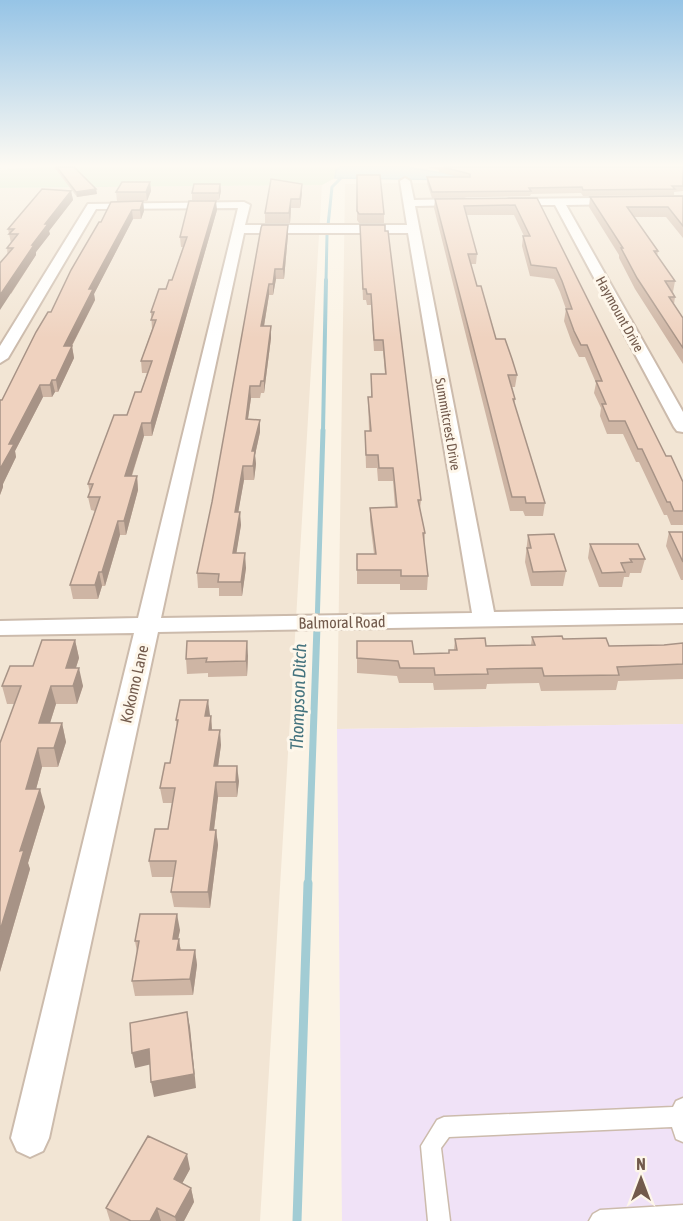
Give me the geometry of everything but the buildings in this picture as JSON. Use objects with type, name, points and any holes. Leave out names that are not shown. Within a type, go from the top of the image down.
[{"type":"street","name":"Kokomo Lane","points":[[0,358],[81,224]]},
{"type":"street","name":"Kokomo Lane","points":[[30,1138],[239,224]]},
{"type":"street","name":"Summitcrest Drive","points":[[412,224],[484,620]]},
{"type":"street","name":"Haymount Drive","points":[[571,224],[683,426]]},
{"type":"street","points":[[238,229],[413,229]]},
{"type":"street","name":"Balmoral Road","points":[[0,628],[683,615]]},
{"type":"lane","points":[[439,1221],[431,1146],[444,1126],[681,1119]]},
{"type":"lane","points":[[600,1221],[683,1215]]},
{"type":"shaded area","points":[[0,224],[320,224],[260,1221],[0,1221]]},
{"type":"shaded area","points":[[344,224],[683,224],[683,724],[337,729]]},
{"type":"shaded area","points":[[683,724],[683,1221],[342,1221],[337,729]]},
{"type":"waterway","name":"Thompson Ditch","points":[[326,282],[328,224]]},
{"type":"waterway","name":"Thompson Ditch","points":[[323,431],[326,280]]},
{"type":"waterway","name":"Thompson Ditch","points":[[317,627],[323,430]]},
{"type":"waterway","name":"Thompson Ditch","points":[[308,884],[317,626]]},
{"type":"waterway","name":"Thompson Ditch","points":[[297,1221],[308,883]]}]
